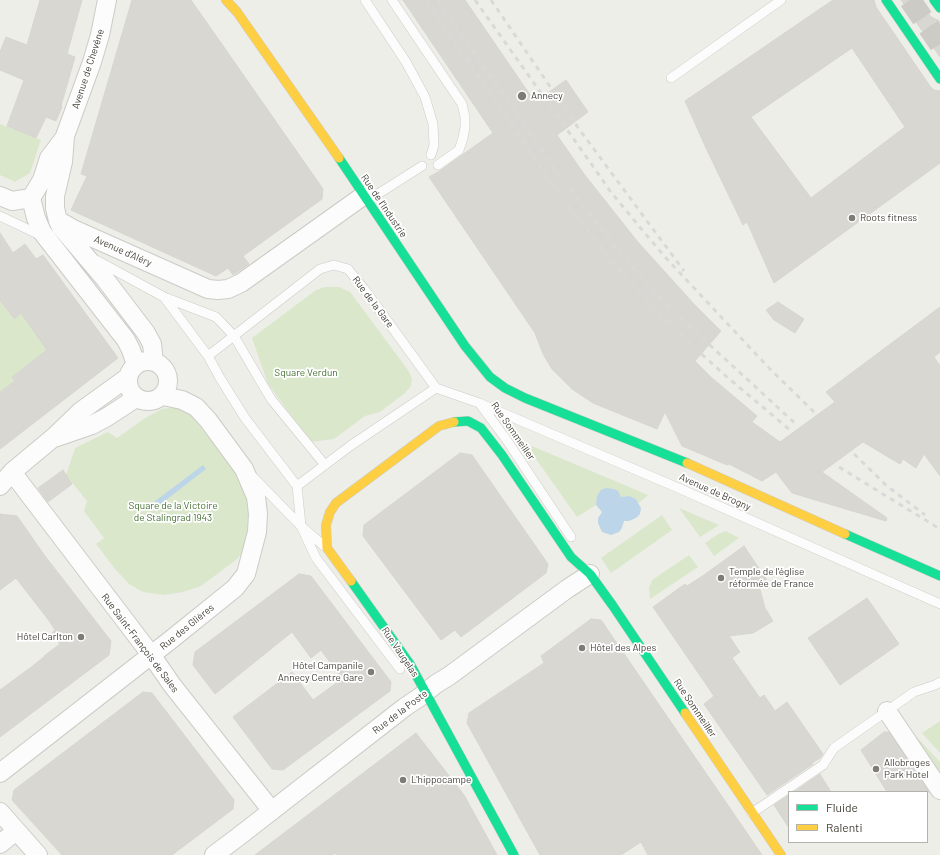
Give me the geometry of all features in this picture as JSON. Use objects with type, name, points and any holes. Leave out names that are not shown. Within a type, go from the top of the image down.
[{"type":"street","name":"Avenue de Chevêne","points":[[58,221],[54,196],[63,162],[65,136],[92,62],[100,35],[107,0]]},
{"type":"street","name":"Rue de l'Industrie","points":[[226,0],[237,12],[465,346],[490,377],[505,388],[525,398]]},
{"type":"street","name":"Rue de l'Industrie","points":[[233,0],[237,12]]},
{"type":"street","points":[[886,0],[940,79]]},
{"type":"street","points":[[934,0],[940,8]]},
{"type":"street","name":"Avenue de Chevêne","points":[[31,198],[42,180],[49,158],[65,136]]},
{"type":"street","points":[[0,196],[12,201],[31,198]]},
{"type":"street","name":"Avenue d'Aléry","points":[[31,198],[38,222],[46,237],[126,340],[131,350],[132,371]]},
{"type":"street","name":"Avenue d'Aléry","points":[[58,221],[208,289],[218,290],[228,289],[241,283],[365,198]]},
{"type":"street","name":"Avenue d'Aléry","points":[[58,221],[71,249],[105,279],[146,333],[152,344],[154,362]]},
{"type":"street","points":[[0,486],[12,472],[54,437],[84,408],[132,371],[145,361],[154,362],[164,368],[168,377],[168,387],[163,396],[150,402],[136,398],[129,388],[132,371]]},
{"type":"street","name":"Rue Vaugelas","points":[[163,396],[182,400],[196,407],[203,414],[244,469]]},
{"type":"street","points":[[54,437],[92,425],[136,398]]},
{"type":"street","name":"Avenue de Brogny","points":[[525,398],[676,458],[940,576]]},
{"type":"street","name":"Rue Sommeiller","points":[[327,548],[326,525],[330,512],[336,504],[439,426],[458,421],[468,421],[481,428],[502,455],[571,557],[590,574],[613,606],[781,855]]},
{"type":"street","name":"Rue des Glières","points":[[0,773],[152,656],[235,588],[246,574],[257,532],[258,514],[256,497],[244,469]]},
{"type":"street","name":"Rue Saint-François de Sales","points":[[12,472],[152,656],[172,685],[272,811]]},
{"type":"street","name":"Rue Vaugelas","points":[[327,548],[410,664],[423,695],[514,855]]},
{"type":"street","name":"Rue de la Poste","points":[[214,855],[405,707],[567,589],[590,574]]},
{"type":"street","points":[[887,711],[940,790]]},
{"type":"street","points":[[0,812],[38,855]]},
{"type":"street","points":[[0,844],[16,830]]},
{"type":"lane","points":[[365,0],[406,62],[425,97],[433,124],[434,145],[431,155]]},
{"type":"lane","points":[[392,0],[462,104],[465,117],[463,138],[458,150],[438,165]]},
{"type":"lane","points":[[671,78],[781,0]]},
{"type":"lane","points":[[365,198],[422,166]]},
{"type":"lane","name":"Avenue d'Aléry","points":[[0,216],[71,249],[164,297],[216,317],[234,336],[271,399],[324,465]]},
{"type":"lane","name":"Rue de la Gare","points":[[208,356],[320,269],[334,265],[348,269],[436,388]]},
{"type":"lane","points":[[164,297],[208,356],[245,418],[297,486],[350,446],[436,388]]},
{"type":"lane","name":"Avenue de Brogny","points":[[436,388],[479,403],[704,499],[940,604]]},
{"type":"lane","name":"Rue Sommeiller","points":[[479,403],[506,439],[578,548],[590,574]]},
{"type":"lane","name":"Rue Vaugelas","points":[[244,469],[301,526],[327,548]]},
{"type":"lane","name":"Rue Vaugelas","points":[[297,486],[301,526],[316,558],[407,678],[423,695],[507,855]]},
{"type":"lane","points":[[752,813],[823,765],[834,748],[914,692],[938,683]]},
{"type":"green space","points":[[0,124],[41,140],[30,173],[15,182],[0,175]]},
{"type":"green space","name":"Square Verdun","points":[[325,287],[339,287],[350,292],[408,370],[412,378],[411,386],[405,393],[380,412],[365,416],[334,439],[311,442],[268,384],[252,338],[316,290]]},
{"type":"green space","points":[[0,300],[13,319],[21,313],[35,333],[59,348],[35,359],[12,377],[15,381],[0,392]]},
{"type":"green space","name":"Square de la Victoire de Stalingrad 1943","points":[[174,407],[191,415],[238,476],[248,496],[252,515],[244,551],[236,560],[201,586],[183,592],[164,595],[143,592],[129,584],[115,569],[96,544],[104,538],[84,511],[87,501],[66,475],[75,448],[108,432],[117,438],[145,418],[162,409]]},
{"type":"green space","points":[[532,446],[648,495],[639,503],[636,499],[629,496],[596,501],[596,505],[577,517],[529,449]]},
{"type":"green space","points":[[679,508],[719,525],[700,537]]},
{"type":"green space","points":[[662,515],[672,530],[611,573],[601,558]]},
{"type":"green space","points":[[726,531],[739,538],[714,556],[705,543],[718,534]]},
{"type":"green space","points":[[689,555],[698,567],[650,599],[649,588],[652,580]]},
{"type":"green space","points":[[940,721],[940,753],[922,733]]},
{"type":"green space","points":[[913,733],[940,762],[940,776]]},
{"type":"water","points":[[203,465],[206,469],[158,506],[154,502]]},
{"type":"water","points":[[606,488],[618,491],[621,497],[629,496],[636,499],[641,508],[640,514],[636,518],[629,521],[624,521],[619,532],[611,535],[602,532],[598,523],[598,518],[602,512],[596,505],[597,496],[601,490]]},
{"type":"building","points":[[40,0],[82,0],[67,54],[75,57],[61,106],[62,107],[56,121],[46,117],[36,138],[7,126],[24,80],[0,70],[0,52],[6,37],[27,45]]},
{"type":"building","points":[[132,0],[191,0],[323,189],[322,199],[243,256],[249,264],[233,275],[228,268],[216,276],[71,210],[87,176],[81,174]]},
{"type":"building","points":[[403,0],[465,0],[535,102],[566,80],[588,112],[557,135],[584,174],[637,241],[693,303],[721,331],[695,361],[712,378],[757,416],[752,422],[780,442],[835,402],[826,392],[940,307],[940,352],[934,357],[940,366],[940,476],[924,454],[916,468],[903,459],[900,464],[863,442],[822,472],[887,518],[886,521],[792,493],[776,472],[762,481],[729,464],[727,465],[682,446],[665,412],[657,429],[593,403],[572,389],[552,369],[543,354],[535,333],[429,177],[493,133]]},
{"type":"building","points":[[833,0],[874,0],[876,7],[930,86],[934,90],[940,91],[940,163],[774,283],[747,222],[743,225],[685,101]],"holes":[[[852,48],[905,127],[811,198],[751,117]]]},
{"type":"building","points":[[901,0],[922,0],[924,7],[930,16],[940,22],[940,57]]},
{"type":"building","points":[[0,233],[13,253],[25,244],[36,259],[43,255],[118,358],[0,449],[0,392],[15,381],[12,377],[47,350],[21,313],[14,319],[0,300]]},
{"type":"building","points":[[778,302],[804,319],[795,333],[774,320],[766,310]]},
{"type":"building","points":[[460,453],[472,455],[548,564],[546,573],[461,637],[455,630],[441,640],[363,536],[364,525]]},
{"type":"building","points":[[63,470],[72,484],[48,502],[38,488]]},
{"type":"building","points":[[0,514],[17,516],[45,556],[111,641],[109,655],[0,737],[0,690],[60,644],[52,633],[55,630],[50,622],[16,578],[0,590]]},
{"type":"building","points":[[744,546],[767,580],[759,586],[765,608],[773,621],[753,633],[729,636],[740,652],[732,658],[760,698],[764,695],[775,711],[787,702],[823,754],[812,763],[813,764],[767,795],[704,704],[714,696],[653,607],[685,584],[687,586],[704,575]]},
{"type":"building","points":[[299,574],[311,576],[391,682],[390,691],[283,770],[272,769],[233,717],[292,672],[313,700],[342,679],[321,650],[311,658],[292,632],[215,694],[193,665],[195,652]]},
{"type":"building","points":[[867,598],[899,644],[840,685],[808,638]]},
{"type":"building","points":[[591,619],[601,620],[762,855],[648,855],[641,842],[621,855],[540,855],[467,723],[469,713],[544,663],[541,656]]},
{"type":"building","points":[[143,692],[152,693],[234,800],[233,809],[172,855],[62,855],[12,800],[14,790]]},
{"type":"building","points":[[884,732],[889,732],[929,792],[886,791],[861,750]]},
{"type":"building","points":[[416,733],[464,795],[497,855],[337,855],[335,853],[333,855],[255,855]]},
{"type":"building","points":[[820,774],[830,791],[795,791]]},
{"type":"building","points":[[788,796],[788,826],[774,805]]},
{"type":"tunnel","points":[[910,0],[940,44]]},
{"type":"railway","points":[[426,0],[549,180],[619,270],[666,321],[727,377],[790,430]]},
{"type":"railway","points":[[438,0],[553,167],[622,256],[671,309],[797,425]]},
{"type":"railway","points":[[475,0],[610,191],[665,257],[768,367],[814,412]]},
{"type":"railway","points":[[491,0],[579,129],[684,271]]},
{"type":"railway","points":[[854,454],[887,486],[925,515]]},
{"type":"railway","points":[[839,467],[940,529]]},
{"type":"traffic: fast","points":[[886,0],[940,79]]},
{"type":"traffic: fast","points":[[934,0],[940,8]]},
{"type":"traffic: fast","points":[[339,158],[465,346],[490,377],[505,388],[525,398],[687,463]]},
{"type":"traffic: fast","points":[[454,422],[468,421],[481,428],[502,455],[571,557],[590,574],[613,606],[685,713]]},
{"type":"traffic: fast","points":[[845,534],[940,576]]},
{"type":"traffic: fast","points":[[351,581],[410,664],[514,855]]},
{"type":"traffic: slow","points":[[226,0],[237,12],[339,158]]},
{"type":"traffic: slow","points":[[351,581],[327,548],[326,525],[330,512],[336,503],[439,426],[454,422]]},
{"type":"traffic: slow","points":[[687,463],[845,534]]},
{"type":"traffic: slow","points":[[685,713],[781,855]]},
{"type":"place","name":"Annecy","points":[[522,96]]},
{"type":"place","name":"Roots fitness","points":[[852,218]]},
{"type":"place","name":"Temple de l'église réformée de France","points":[[721,578]]},
{"type":"place","name":"Hôtel Carlton","points":[[81,637]]},
{"type":"place","name":"Hôtel des Alpes","points":[[582,648]]},
{"type":"place","name":"Hôtel Campanile Annecy Centre Gare","points":[[371,672]]},
{"type":"place","name":"Allobroges Park Hotel","points":[[876,769]]},
{"type":"place","name":"L'hippocampe","points":[[403,780]]}]
